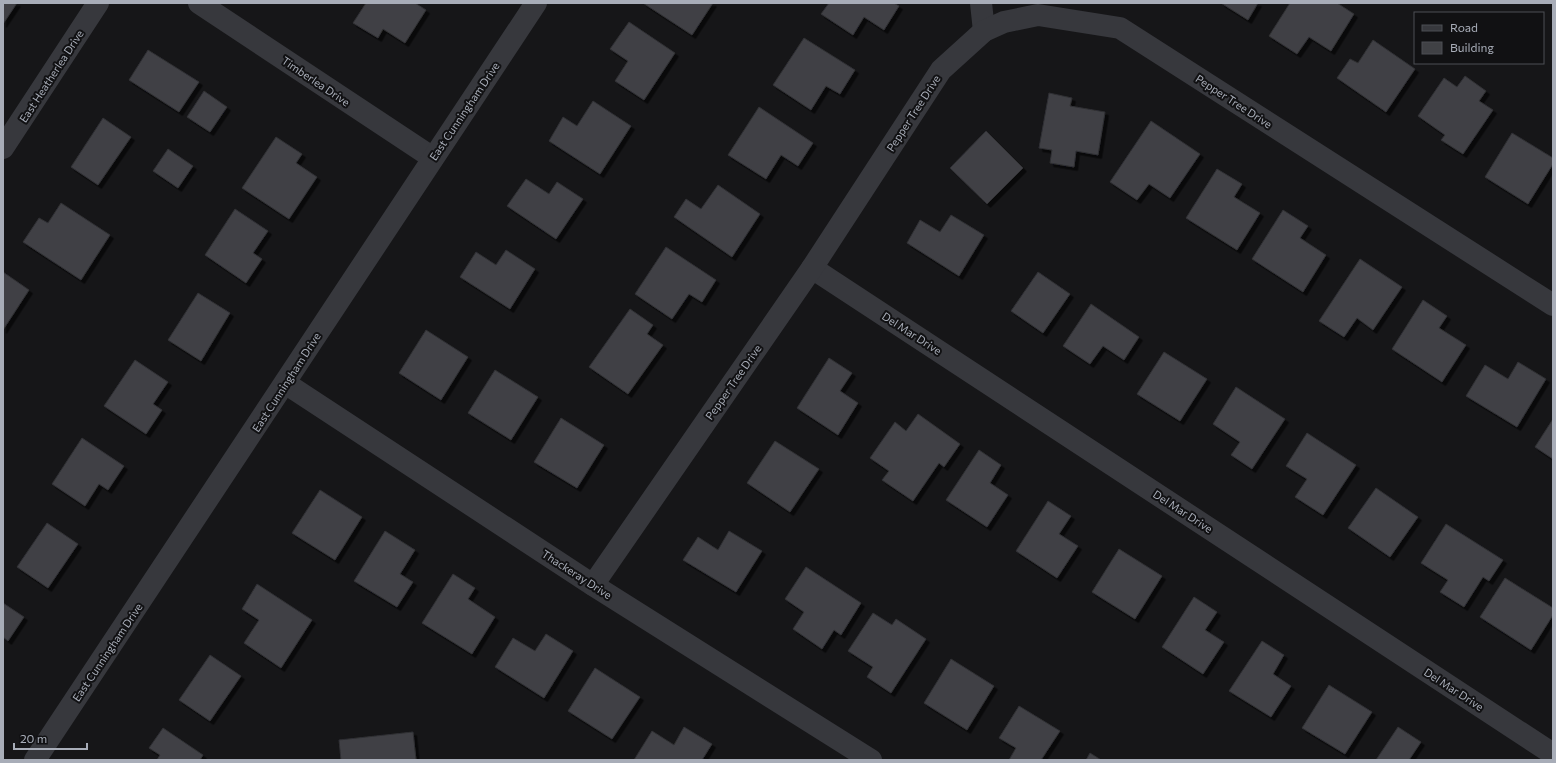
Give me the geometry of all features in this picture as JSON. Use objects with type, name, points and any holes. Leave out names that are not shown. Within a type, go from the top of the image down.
[{"type":"street","name":"East Heatherlea Drive","points":[[3,148],[98,3]]},
{"type":"street","name":"Timberlea Drive","points":[[199,3],[433,158]]},
{"type":"street","name":"East Cunningham Drive","points":[[35,760],[536,3]]},
{"type":"street","points":[[981,3],[984,31]]},
{"type":"street","name":"Pepper Tree Drive","points":[[593,585],[812,268],[941,70],[984,31],[1004,22],[1057,11],[1120,28],[1553,305]]},
{"type":"street","name":"Del Mar Drive","points":[[812,268],[1553,754]]},
{"type":"street","name":"Thackeray Drive","points":[[285,383],[593,585],[871,760]]},
{"type":"building","points":[[3,3],[17,3],[3,24]]},
{"type":"building","points":[[366,3],[415,3],[426,10],[405,43],[383,29],[378,38],[353,23]]},
{"type":"building","points":[[643,3],[713,3],[692,35]]},
{"type":"building","points":[[829,3],[894,3],[899,6],[884,30],[864,17],[853,35],[821,14]]},
{"type":"building","points":[[1221,3],[1258,3],[1248,20]]},
{"type":"building","points":[[1290,3],[1337,3],[1354,14],[1331,51],[1309,37],[1297,54],[1269,36]]},
{"type":"building","points":[[629,22],[675,53],[644,100],[615,81],[628,61],[610,49]]},
{"type":"building","points":[[804,38],[855,70],[840,94],[826,86],[811,110],[773,85]]},
{"type":"building","points":[[1373,40],[1415,69],[1386,112],[1337,78],[1350,59],[1358,63]]},
{"type":"building","points":[[148,50],[199,82],[179,112],[129,80]]},
{"type":"building","points":[[1465,76],[1486,91],[1479,101],[1493,110],[1463,154],[1441,140],[1445,135],[1418,116],[1444,78],[1457,87]]},
{"type":"building","points":[[204,91],[227,107],[210,132],[187,117]]},
{"type":"building","points":[[1049,93],[1072,98],[1070,106],[1105,112],[1098,155],[1076,151],[1074,167],[1050,163],[1052,150],[1039,148]]},
{"type":"building","points":[[593,101],[631,126],[600,174],[549,141],[563,117],[577,126]]},
{"type":"building","points":[[759,107],[813,143],[798,166],[781,155],[766,179],[728,155]]},
{"type":"building","points":[[103,118],[131,137],[98,185],[71,167]]},
{"type":"building","points":[[1151,121],[1200,154],[1170,198],[1149,184],[1137,200],[1110,182]]},
{"type":"building","points":[[986,131],[1023,168],[987,204],[950,168]]},
{"type":"building","points":[[1512,133],[1553,158],[1553,164],[1528,204],[1485,177]]},
{"type":"building","points":[[276,137],[302,154],[296,163],[317,177],[289,219],[242,188]]},
{"type":"building","points":[[168,149],[193,166],[178,188],[153,171]]},
{"type":"building","points":[[1217,169],[1242,184],[1234,197],[1260,213],[1237,250],[1186,218]]},
{"type":"building","points":[[526,179],[549,194],[557,182],[583,199],[556,239],[507,206]]},
{"type":"building","points":[[718,185],[760,214],[732,257],[674,217],[686,199],[701,209]]},
{"type":"building","points":[[61,203],[110,235],[81,280],[23,242],[39,218],[48,223]]},
{"type":"building","points":[[235,209],[268,231],[253,253],[262,259],[246,283],[205,255]]},
{"type":"building","points":[[1283,210],[1308,226],[1300,238],[1326,255],[1303,292],[1252,259]]},
{"type":"building","points":[[951,215],[984,235],[959,276],[907,243],[920,220],[940,232]]},
{"type":"building","points":[[666,247],[716,280],[702,302],[689,294],[672,319],[635,294]]},
{"type":"building","points":[[506,250],[535,269],[510,309],[460,277],[476,252],[496,265]]},
{"type":"building","points":[[1360,259],[1402,287],[1373,330],[1357,318],[1344,337],[1319,321]]},
{"type":"building","points":[[3,272],[29,290],[3,330]]},
{"type":"building","points":[[1038,272],[1070,294],[1043,333],[1011,311]]},
{"type":"building","points":[[198,293],[230,313],[201,361],[168,340]]},
{"type":"building","points":[[1423,300],[1447,316],[1439,328],[1466,345],[1442,382],[1392,349]]},
{"type":"building","points":[[1091,304],[1139,337],[1124,360],[1103,346],[1090,364],[1063,346]]},
{"type":"building","points":[[630,309],[653,325],[647,334],[663,345],[628,394],[589,367]]},
{"type":"building","points":[[426,330],[468,357],[441,400],[399,373]]},
{"type":"building","points":[[1164,352],[1207,379],[1180,421],[1137,394]]},
{"type":"building","points":[[829,358],[852,373],[840,391],[858,403],[838,435],[797,408]]},
{"type":"building","points":[[135,360],[168,382],[153,404],[162,410],[146,434],[104,406]]},
{"type":"building","points":[[1518,362],[1546,379],[1517,427],[1466,396],[1485,365],[1508,379]]},
{"type":"building","points":[[495,370],[538,397],[511,440],[468,413]]},
{"type":"building","points":[[1236,387],[1285,419],[1252,469],[1231,455],[1240,442],[1213,424]]},
{"type":"building","points":[[918,414],[960,444],[944,467],[939,463],[913,501],[882,480],[889,471],[870,458],[895,422],[906,431]]},
{"type":"building","points":[[561,418],[604,445],[577,488],[534,462]]},
{"type":"building","points":[[1553,419],[1553,459],[1535,447]]},
{"type":"building","points":[[1307,433],[1356,465],[1323,515],[1295,497],[1307,479],[1286,466]]},
{"type":"building","points":[[82,438],[124,466],[108,490],[99,484],[85,506],[52,484]]},
{"type":"building","points":[[775,441],[819,469],[790,512],[747,483]]},
{"type":"building","points":[[979,450],[1001,465],[990,483],[1008,495],[987,527],[946,500]]},
{"type":"building","points":[[1376,488],[1418,517],[1390,557],[1348,528]]},
{"type":"building","points":[[320,490],[362,517],[335,560],[292,533]]},
{"type":"building","points":[[1048,501],[1071,516],[1059,534],[1078,546],[1057,578],[1016,551]]},
{"type":"building","points":[[47,523],[78,544],[48,588],[17,567]]},
{"type":"building","points":[[1446,524],[1503,560],[1489,581],[1483,577],[1464,607],[1440,592],[1448,580],[1421,563]]},
{"type":"building","points":[[385,531],[415,550],[400,574],[413,582],[397,607],[354,581]]},
{"type":"building","points":[[729,531],[762,551],[736,592],[683,560],[698,537],[718,550]]},
{"type":"building","points":[[1119,549],[1162,576],[1135,619],[1092,592]]},
{"type":"building","points":[[806,567],[861,603],[841,635],[834,630],[822,649],[793,629],[804,612],[785,599]]},
{"type":"building","points":[[453,574],[475,588],[468,599],[495,617],[472,654],[422,623]]},
{"type":"building","points":[[1505,578],[1553,608],[1553,615],[1531,650],[1480,617]]},
{"type":"building","points":[[257,584],[312,620],[281,668],[244,643],[259,620],[242,609]]},
{"type":"building","points":[[1194,597],[1217,612],[1205,630],[1224,642],[1203,674],[1162,647]]},
{"type":"building","points":[[3,603],[24,617],[8,641],[3,637]]},
{"type":"building","points":[[873,613],[892,625],[896,619],[926,639],[891,693],[867,677],[873,667],[848,651]]},
{"type":"building","points":[[546,634],[573,651],[544,698],[495,667],[513,638],[535,651]]},
{"type":"building","points":[[1262,641],[1284,655],[1273,674],[1291,686],[1271,717],[1229,691]]},
{"type":"building","points":[[210,655],[241,676],[210,721],[179,700]]},
{"type":"building","points":[[951,659],[994,686],[967,730],[924,703]]},
{"type":"building","points":[[595,668],[640,697],[612,739],[568,711]]},
{"type":"building","points":[[1329,685],[1372,712],[1345,754],[1302,728]]},
{"type":"building","points":[[1019,706],[1060,731],[1041,760],[1009,760],[1016,748],[999,738]]},
{"type":"building","points":[[684,727],[712,744],[702,760],[634,760],[652,731],[674,745]]},
{"type":"building","points":[[1398,727],[1421,742],[1409,760],[1376,760]]},
{"type":"building","points":[[163,728],[203,755],[200,760],[157,760],[160,755],[149,748]]},
{"type":"building","points":[[413,732],[416,760],[341,760],[339,740]]},
{"type":"building","points":[[1090,753],[1101,760],[1086,760]]}]
